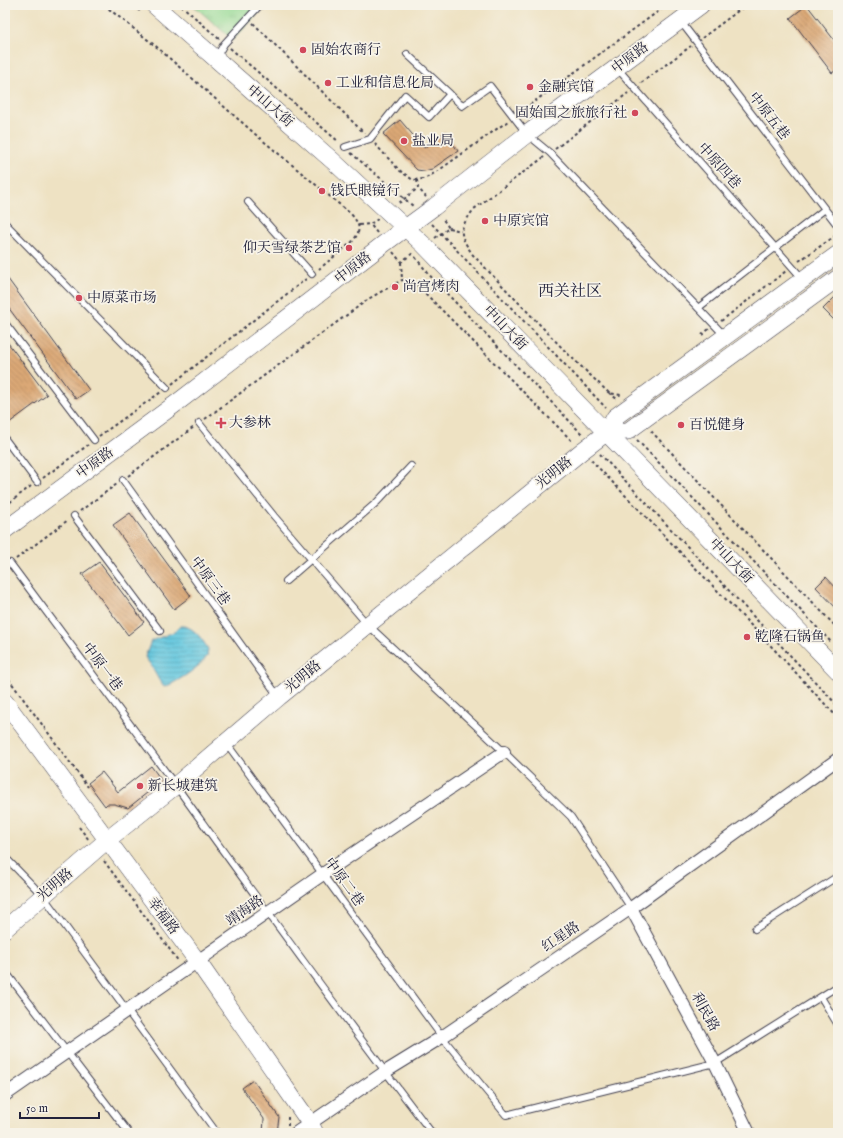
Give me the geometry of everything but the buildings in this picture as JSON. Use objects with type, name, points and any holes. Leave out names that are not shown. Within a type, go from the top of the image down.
[{"type":"street","name":"中原路","points":[[5,530],[178,402],[527,134],[700,5]]},
{"type":"street","name":"中山大街","points":[[149,10],[215,59],[333,161],[401,232],[607,432],[838,671]]},
{"type":"street","name":"光明路","points":[[5,929],[101,845],[175,786],[367,624],[586,447],[607,432],[627,400],[720,331],[803,280],[838,254]]},
{"type":"street","points":[[607,432],[628,431],[642,422],[838,278]]},
{"type":"street","name":"幸福路","points":[[5,702],[101,845],[313,1128]]},
{"type":"street","name":"靖海路","points":[[5,1095],[128,1011],[323,874],[504,752]]},
{"type":"street","name":"红星路","points":[[292,1130],[313,1128],[385,1072],[442,1037],[631,908],[838,759]]},
{"type":"street","name":"利民路","points":[[631,908],[715,1063],[749,1133]]},
{"type":"lane","points":[[215,59],[224,44],[260,5]]},
{"type":"lane","name":"中原五巷","points":[[680,20],[838,226]]},
{"type":"lane","points":[[407,54],[462,106],[490,86],[527,134],[550,153],[720,331]]},
{"type":"lane","name":"中原四巷","points":[[617,68],[803,280]]},
{"type":"lane","points":[[345,147],[370,139],[405,95],[429,117],[450,94]]},
{"type":"lane","points":[[248,202],[312,274]]},
{"type":"lane","points":[[698,308],[825,209]]},
{"type":"lane","points":[[6,226],[167,388]]},
{"type":"lane","points":[[5,322],[94,440]]},
{"type":"lane","points":[[199,423],[274,516],[367,624],[571,817],[631,908]]},
{"type":"lane","points":[[5,439],[37,482]]},
{"type":"lane","points":[[286,581],[377,502],[411,466]]},
{"type":"lane","name":"中原三巷","points":[[123,480],[279,697]]},
{"type":"lane","points":[[74,516],[160,630]]},
{"type":"lane","name":"中原一巷","points":[[10,563],[175,786],[267,914],[432,1133]]},
{"type":"lane","name":"中原二巷","points":[[226,742],[442,1037],[506,1114],[715,1063]]},
{"type":"lane","points":[[5,857],[43,896],[218,1133]]},
{"type":"lane","points":[[755,929],[838,876]]},
{"type":"lane","points":[[5,971],[129,1133]]},
{"type":"lane","points":[[715,1063],[838,986]]},
{"type":"lane","points":[[821,997],[838,1025]]},
{"type":"path","points":[[5,506],[167,388],[352,242],[359,231],[359,225],[352,214],[255,134],[158,48],[104,5]]},
{"type":"path","points":[[133,5],[149,10]]},
{"type":"path","points":[[248,18],[370,139],[399,170],[413,180],[417,180],[424,179],[438,171],[667,5]]},
{"type":"path","points":[[627,400],[609,393],[567,353],[473,255],[462,240],[462,232],[466,220],[474,209],[746,5]]},
{"type":"path","points":[[417,180],[418,188]]},
{"type":"path","points":[[377,219],[401,232],[412,253],[432,278],[586,447],[838,718]]},
{"type":"path","points":[[359,225],[370,224]]},
{"type":"path","points":[[449,228],[462,232]]},
{"type":"path","points":[[702,335],[720,331],[792,266],[838,234]]},
{"type":"path","points":[[401,262],[402,280]]},
{"type":"path","points":[[10,563],[370,298],[402,280],[413,282],[586,447],[838,706]]},
{"type":"path","points":[[609,393],[621,395],[627,400]]},
{"type":"path","points":[[642,422],[838,629]]},
{"type":"path","points":[[5,674],[88,787]]},
{"type":"path","points":[[78,825],[101,845],[192,966]]},
{"type":"path","points":[[288,1116],[292,1130]]},
{"type":"green space","points":[[193,5],[266,5],[233,40]]},
{"type":"water","points":[[180,626],[185,626],[197,633],[208,649],[207,656],[200,665],[164,687],[145,657],[151,641],[174,632]]},
{"type":"place","name":"固始农商行","points":[[303,50]]},
{"type":"place","name":"工业和信息化局","points":[[328,83]]},
{"type":"place","name":"金融宾馆","points":[[530,87]]},
{"type":"place","name":"固始国之旅旅行社","points":[[635,113]]},
{"type":"place","name":"盐业局","points":[[404,141]]},
{"type":"place","name":"钱氏眼镜行","points":[[322,191]]},
{"type":"place","name":"中原宾馆","points":[[485,221]]},
{"type":"place","name":"仰天雪绿茶艺馆","points":[[349,248]]},
{"type":"place","name":"尚宫烤肉","points":[[395,287]]},
{"type":"place","name":"中原菜市场","points":[[79,298]]},
{"type":"place","name":"大参林","points":[[221,423]]},
{"type":"place","name":"百悦健身","points":[[681,425]]},
{"type":"place","name":"乾隆石锅鱼","points":[[747,637]]},
{"type":"place","name":"新长城建筑","points":[[140,786]]},
{"type":"district","name":"西关社区","points":[[570,292]]}]
